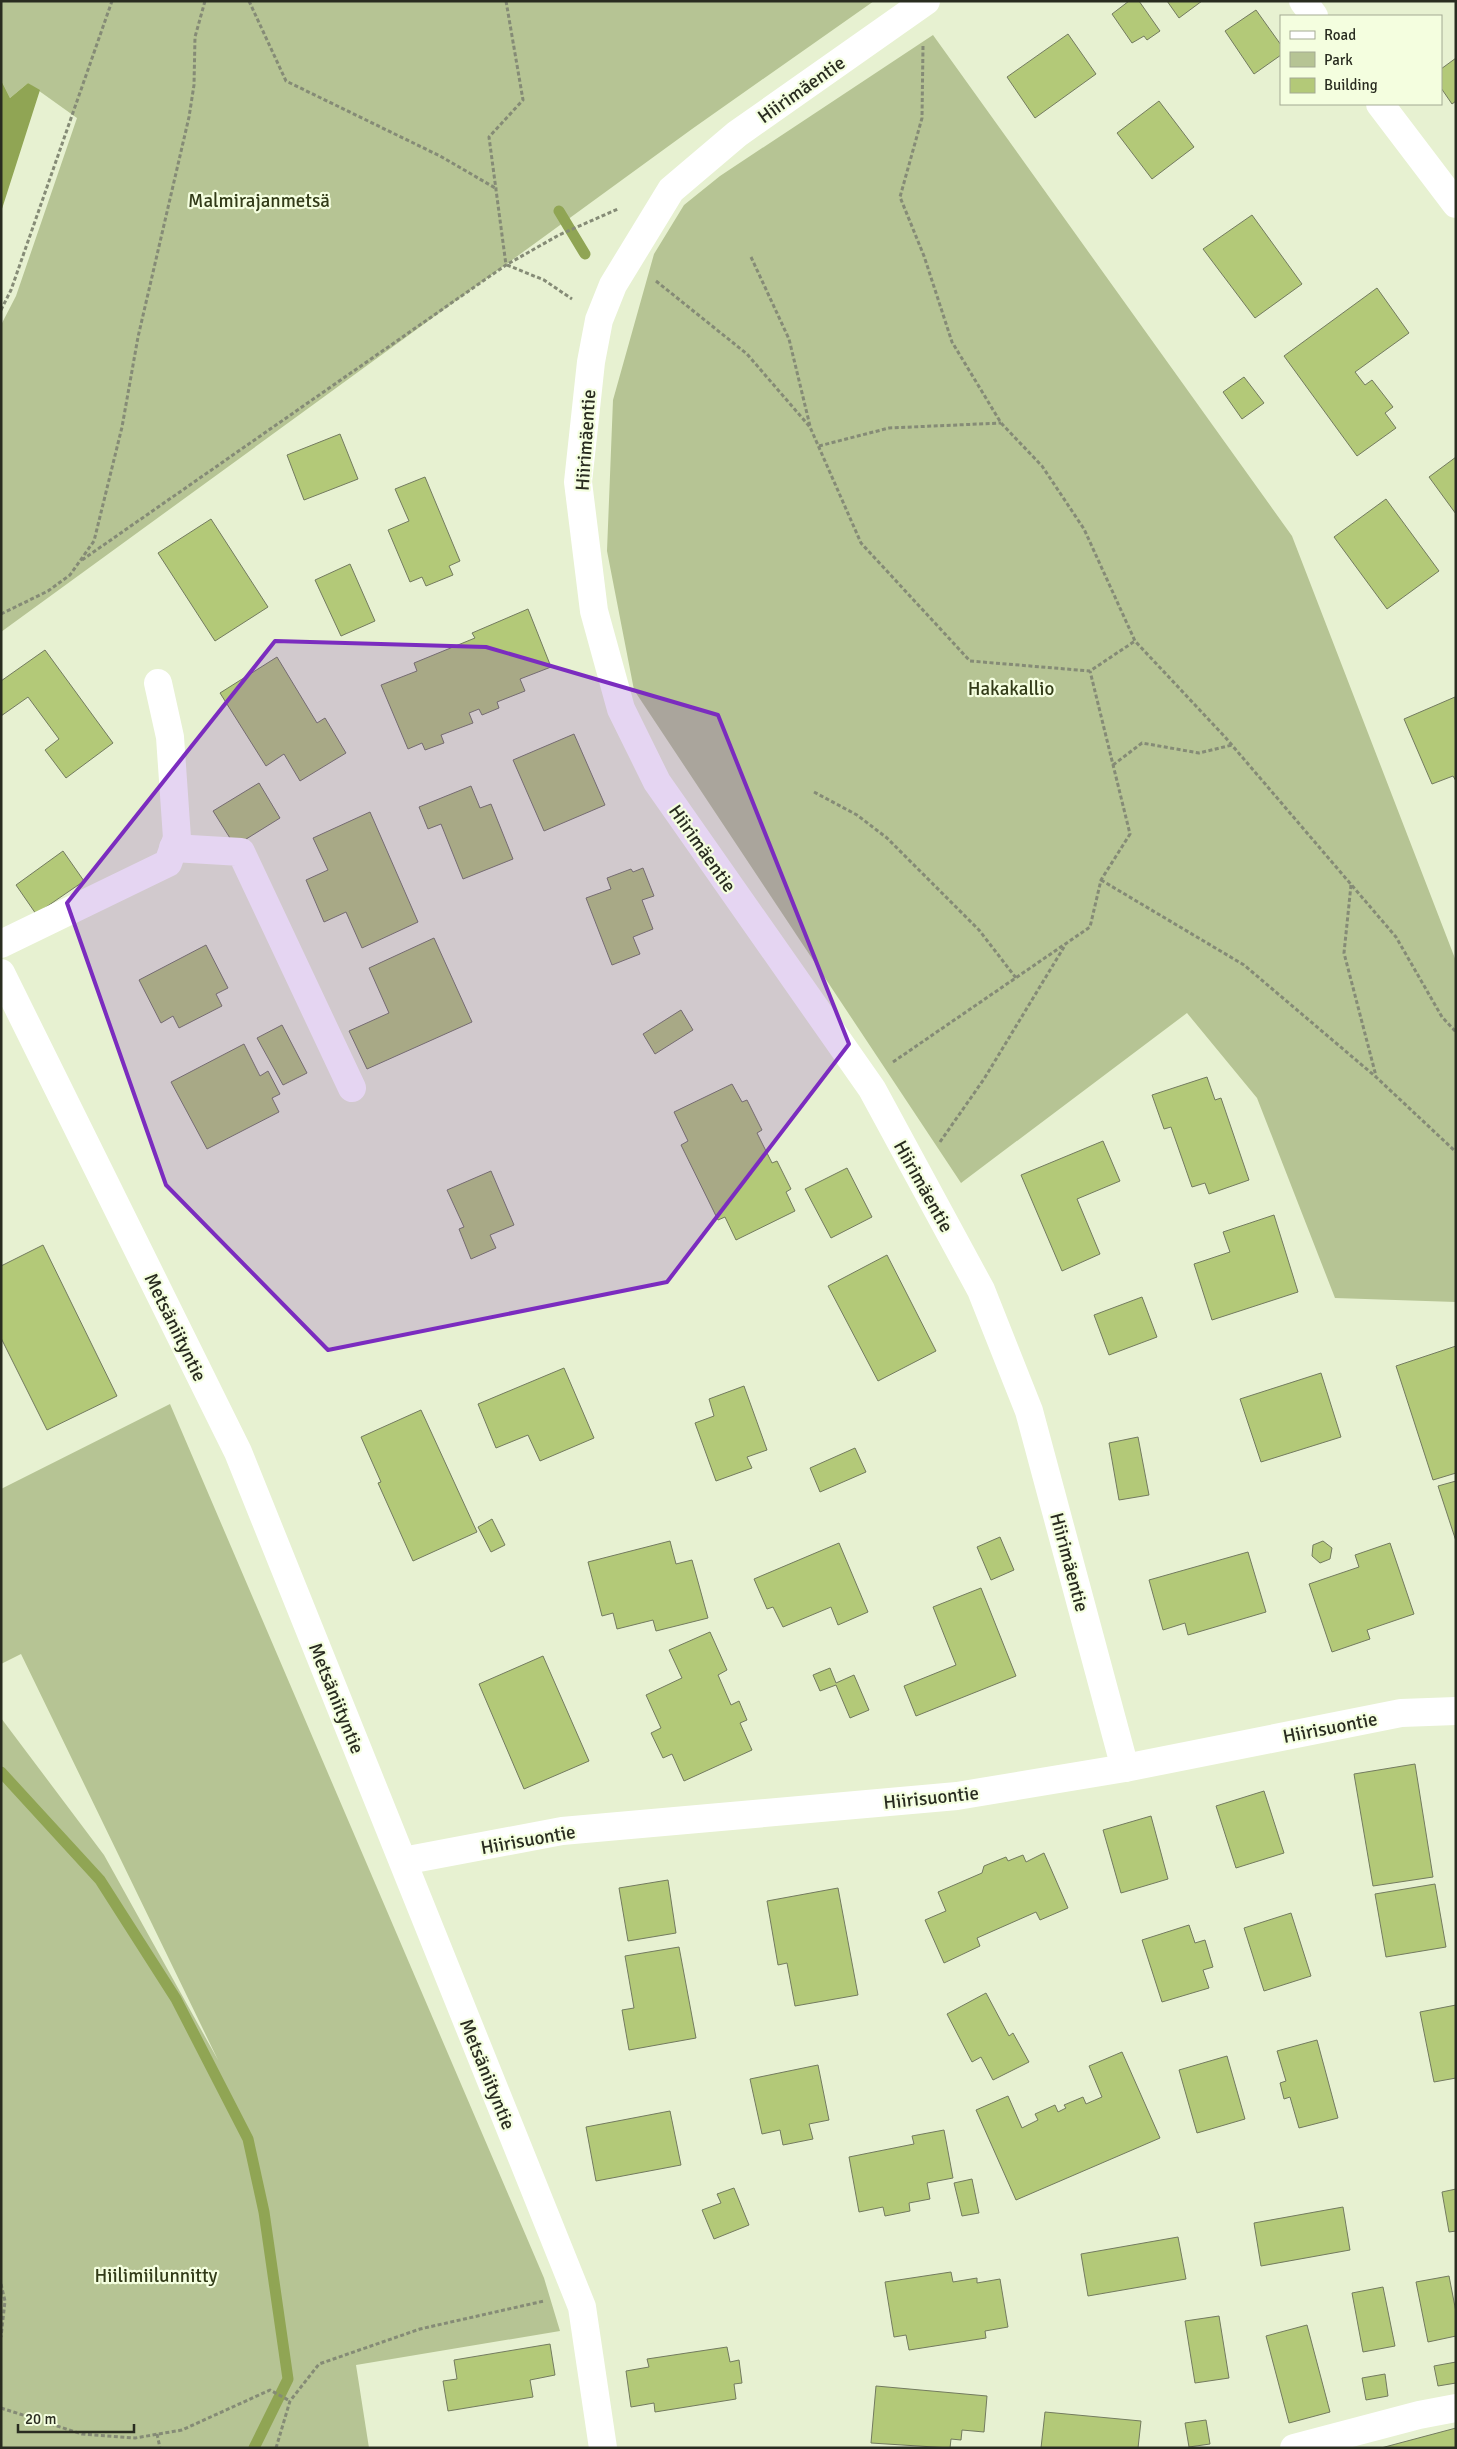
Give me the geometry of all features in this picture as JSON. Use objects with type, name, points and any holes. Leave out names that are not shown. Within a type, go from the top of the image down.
[{"type":"street","points":[[1303,1],[1313,15]]},
{"type":"street","name":"Hiirimäentie","points":[[925,2],[738,134],[671,190],[613,285],[599,320],[591,362],[578,482],[594,611],[621,709],[657,782],[866,1081],[980,1290],[1029,1411],[1125,1768]]},
{"type":"street","points":[[1381,105],[1456,204]]},
{"type":"street","points":[[1,944],[168,863],[177,838],[170,737],[158,684]]},
{"type":"street","points":[[174,848],[242,852],[352,1088]]},
{"type":"street","name":"Metsäniityntie","points":[[1,974],[238,1452],[582,2307],[603,2448]]},
{"type":"street","name":"Hiirisuontie","points":[[402,1861],[562,1831],[956,1796],[1125,1768],[1401,1714],[1456,1711]]},
{"type":"street","points":[[1310,2446],[1418,2415],[1456,2408]]},
{"type":"path","points":[[1,310],[11,290],[112,1]]},
{"type":"path","points":[[1,614],[48,591],[70,575],[94,541],[122,427],[138,337],[189,116],[194,85],[195,37],[205,1]]},
{"type":"path","points":[[249,1],[286,82],[440,156],[497,189]]},
{"type":"path","points":[[506,1],[523,100],[489,137],[506,265]]},
{"type":"path","points":[[925,2],[922,118],[900,198],[924,256],[952,342],[1001,423],[1042,466],[1084,529],[1135,641],[1232,745],[1396,937],[1442,1017],[1456,1032]]},
{"type":"path","points":[[82,560],[506,265],[559,235],[626,206],[660,208]]},
{"type":"path","points":[[751,257],[789,339],[810,427],[861,543],[970,661],[1090,671],[1135,641]]},
{"type":"path","points":[[506,265],[544,280],[599,320]]},
{"type":"path","points":[[671,293],[747,354],[810,427]]},
{"type":"path","points":[[818,446],[889,428],[1001,423]]},
{"type":"path","points":[[866,1081],[1090,928],[1101,880],[1130,834],[1090,671]]},
{"type":"path","points":[[1113,765],[1142,743],[1199,753],[1232,745]]},
{"type":"path","points":[[814,792],[857,815],[887,838],[979,930],[1016,978]]},
{"type":"path","points":[[1101,880],[1244,965],[1376,1077],[1456,1152]]},
{"type":"path","points":[[1351,884],[1344,953],[1376,1077]]},
{"type":"path","points":[[917,1174],[984,1079],[1065,944]]},
{"type":"path","points":[[1,2284],[5,2301],[1,2337]]},
{"type":"path","points":[[276,2448],[290,2401],[319,2364],[420,2328],[577,2294]]},
{"type":"path","points":[[1,2408],[82,2434],[135,2438],[182,2430],[270,2390],[290,2401]]},
{"type":"path","points":[[157,2434],[160,2448]]},
{"type":"highlighted area","points":[[275,641],[486,647],[718,715],[849,1044],[667,1282],[328,1350],[166,1185],[67,903]]},
{"type":"green space","name":"Malmirajanmetsä","points":[[1,1],[874,1],[692,129],[1,632],[1,325],[16,296],[77,118],[28,83],[10,98],[1,80]]},
{"type":"green space","name":"Hakakallio","points":[[933,35],[1292,536],[1456,961],[1456,1302],[1335,1298],[1257,1098],[1187,1013],[961,1183],[634,690],[607,551],[613,400],[654,254],[684,205],[720,176]]},
{"type":"green space","name":"Hiilimiilunnitty","points":[[170,1404],[544,2278],[560,2331],[356,2365],[369,2448],[1,2448],[1,1718],[104,1855],[218,2060],[21,1654],[1,1664],[1,1489]]},
{"type":"shaded area","points":[[1,80],[10,98],[28,83],[40,90],[1,212]]},
{"type":"building","points":[[1129,1],[1139,1],[1160,31],[1147,40],[1144,36],[1132,43],[1112,14]]},
{"type":"building","points":[[1167,1],[1202,1],[1179,18]]},
{"type":"building","points":[[1256,10],[1280,44],[1280,56],[1254,74],[1225,31]]},
{"type":"building","points":[[1068,34],[1096,74],[1035,118],[1007,77]]},
{"type":"building","points":[[1456,58],[1456,101],[1452,104],[1442,89],[1442,68]]},
{"type":"building","points":[[1159,101],[1194,147],[1152,179],[1117,133]]},
{"type":"building","points":[[1252,215],[1302,284],[1255,318],[1203,249]]},
{"type":"building","points":[[1377,288],[1409,333],[1355,372],[1365,385],[1372,380],[1393,407],[1385,413],[1396,428],[1357,456],[1284,356]]},
{"type":"building","points":[[1244,377],[1264,403],[1242,419],[1223,392]]},
{"type":"building","points":[[340,434],[358,479],[304,500],[287,455]]},
{"type":"building","points":[[1456,457],[1456,514],[1429,477]]},
{"type":"building","points":[[425,477],[460,561],[449,566],[453,575],[426,586],[422,577],[410,582],[388,530],[409,521],[395,489]]},
{"type":"building","points":[[1386,499],[1439,571],[1387,609],[1334,537]]},
{"type":"building","points":[[211,519],[268,607],[215,641],[158,553]]},
{"type":"building","points":[[350,564],[375,621],[341,636],[315,580]]},
{"type":"building","points":[[528,609],[551,667],[520,679],[525,691],[497,702],[499,708],[482,715],[479,709],[469,713],[473,723],[441,735],[444,743],[425,750],[422,743],[408,749],[381,685],[417,671],[414,663],[475,638],[472,633]]},
{"type":"building","points":[[45,650],[113,743],[66,778],[45,750],[59,739],[28,697],[1,716],[1,681]]},
{"type":"building","points":[[277,657],[317,723],[325,718],[346,753],[300,781],[284,754],[266,766],[220,693]]},
{"type":"building","points":[[1455,697],[1456,781],[1453,776],[1432,784],[1404,719]]},
{"type":"building","points":[[574,734],[605,805],[544,831],[513,760]]},
{"type":"building","points":[[259,783],[280,818],[235,846],[213,811]]},
{"type":"building","points":[[471,786],[480,808],[491,804],[513,859],[463,879],[441,824],[428,829],[419,807]]},
{"type":"building","points":[[370,812],[418,922],[362,948],[346,912],[324,922],[306,880],[328,870],[313,838]]},
{"type":"building","points":[[63,851],[84,881],[36,914],[16,885]]},
{"type":"building","points":[[643,868],[654,896],[642,900],[653,929],[633,937],[640,954],[612,965],[586,898],[611,889],[607,878],[631,869],[633,872]]},
{"type":"building","points":[[434,938],[472,1022],[367,1069],[349,1031],[389,1013],[369,968]]},
{"type":"building","points":[[206,945],[228,988],[216,994],[222,1006],[179,1028],[173,1016],[161,1023],[139,980]]},
{"type":"building","points":[[681,1010],[693,1030],[655,1054],[643,1034]]},
{"type":"building","points":[[282,1025],[307,1073],[283,1085],[257,1038]]},
{"type":"building","points":[[244,1044],[260,1076],[268,1071],[280,1094],[272,1098],[279,1112],[207,1149],[171,1082]]},
{"type":"building","points":[[1207,1077],[1215,1100],[1221,1098],[1249,1180],[1209,1194],[1205,1183],[1192,1187],[1171,1127],[1164,1129],[1152,1095]]},
{"type":"building","points":[[732,1084],[742,1102],[747,1100],[762,1130],[757,1133],[772,1163],[777,1161],[791,1189],[786,1192],[795,1211],[736,1240],[725,1217],[718,1220],[681,1145],[688,1141],[674,1112]]},
{"type":"building","points":[[1103,1141],[1120,1181],[1077,1199],[1100,1254],[1062,1271],[1021,1175]]},
{"type":"building","points":[[847,1168],[872,1217],[831,1238],[805,1189]]},
{"type":"building","points":[[491,1171],[514,1225],[490,1235],[496,1248],[471,1259],[459,1229],[464,1227],[447,1190]]},
{"type":"building","points":[[1274,1215],[1298,1292],[1212,1320],[1194,1264],[1230,1252],[1223,1232]]},
{"type":"building","points":[[43,1245],[117,1396],[47,1430],[1,1338],[1,1266]]},
{"type":"building","points":[[887,1255],[936,1351],[878,1381],[828,1286]]},
{"type":"building","points":[[1142,1297],[1157,1337],[1109,1355],[1094,1315]]},
{"type":"building","points":[[1456,1346],[1456,1473],[1433,1480],[1396,1366]]},
{"type":"building","points":[[564,1368],[594,1438],[540,1461],[528,1435],[496,1448],[478,1404]]},
{"type":"building","points":[[1321,1373],[1341,1437],[1261,1462],[1240,1399]]},
{"type":"building","points":[[744,1386],[767,1450],[747,1457],[752,1468],[716,1481],[695,1423],[714,1416],[709,1399]]},
{"type":"building","points":[[421,1410],[477,1532],[413,1561],[378,1483],[381,1482],[361,1437]]},
{"type":"building","points":[[1138,1437],[1149,1495],[1119,1500],[1109,1443]]},
{"type":"building","points":[[855,1448],[866,1472],[820,1492],[810,1468]]},
{"type":"building","points":[[1456,1481],[1456,1541],[1438,1486]]},
{"type":"building","points":[[492,1519],[505,1545],[491,1552],[478,1527]]},
{"type":"building","points":[[1000,1537],[1014,1570],[991,1580],[977,1547]]},
{"type":"building","points":[[670,1541],[676,1564],[692,1560],[708,1618],[656,1631],[653,1620],[617,1629],[613,1613],[602,1616],[588,1562]]},
{"type":"building","points":[[1323,1541],[1332,1548],[1330,1559],[1320,1563],[1312,1556],[1313,1545]]},
{"type":"building","points":[[839,1543],[868,1612],[838,1625],[831,1607],[783,1627],[773,1607],[767,1609],[754,1579]]},
{"type":"building","points":[[1390,1543],[1414,1614],[1367,1630],[1370,1639],[1332,1652],[1309,1584],[1359,1567],[1355,1555]]},
{"type":"building","points":[[1248,1552],[1266,1612],[1188,1635],[1185,1623],[1163,1630],[1149,1580]]},
{"type":"building","points":[[981,1588],[1016,1676],[916,1716],[904,1686],[956,1665],[933,1607]]},
{"type":"building","points":[[710,1632],[727,1670],[718,1675],[731,1705],[739,1701],[747,1720],[740,1723],[752,1750],[684,1781],[672,1754],[663,1758],[651,1733],[661,1728],[646,1695],[682,1678],[669,1650]]},
{"type":"building","points":[[543,1656],[589,1761],[524,1789],[479,1684]]},
{"type":"building","points":[[830,1668],[836,1683],[854,1675],[869,1710],[850,1718],[836,1685],[820,1691],[813,1675]]},
{"type":"building","points":[[1415,1764],[1433,1877],[1373,1886],[1354,1774]]},
{"type":"building","points":[[1264,1791],[1284,1853],[1236,1868],[1216,1806]]},
{"type":"building","points":[[1151,1816],[1168,1879],[1121,1893],[1103,1830]]},
{"type":"building","points":[[1044,1853],[1068,1908],[1040,1920],[1036,1912],[977,1938],[980,1946],[944,1963],[925,1920],[946,1911],[938,1892],[982,1873],[984,1866],[1006,1857],[1008,1861],[1023,1855],[1026,1862]]},
{"type":"building","points":[[668,1880],[676,1933],[628,1941],[619,1888]]},
{"type":"building","points":[[1435,1884],[1446,1947],[1386,1957],[1375,1894]]},
{"type":"building","points":[[838,1888],[858,1995],[795,2006],[787,1963],[778,1965],[767,1901]]},
{"type":"building","points":[[1291,1913],[1311,1976],[1264,1991],[1244,1928]]},
{"type":"building","points":[[1189,1925],[1195,1943],[1205,1940],[1213,1967],[1203,1970],[1209,1988],[1162,2002],[1142,1940]]},
{"type":"building","points":[[679,1947],[696,2038],[629,2050],[622,2010],[634,2008],[625,1956]]},
{"type":"building","points":[[986,1993],[1009,2036],[1013,2033],[1029,2062],[993,2080],[981,2057],[972,2062],[947,2014]]},
{"type":"building","points":[[1456,2005],[1456,2078],[1434,2082],[1420,2012]]},
{"type":"building","points":[[1317,2040],[1338,2118],[1299,2128],[1290,2097],[1284,2099],[1280,2083],[1286,2081],[1277,2051]]},
{"type":"building","points":[[1122,2052],[1160,2138],[1016,2200],[976,2110],[1008,2096],[1022,2128],[1038,2120],[1035,2114],[1055,2105],[1058,2112],[1066,2108],[1064,2105],[1083,2097],[1086,2104],[1102,2097],[1089,2066]]},
{"type":"building","points":[[1227,2056],[1245,2119],[1197,2133],[1179,2070]]},
{"type":"building","points":[[818,2065],[829,2120],[809,2124],[813,2139],[783,2145],[780,2130],[762,2134],[750,2079]]},
{"type":"building","points":[[670,2111],[681,2165],[596,2181],[586,2127]]},
{"type":"building","points":[[944,2130],[953,2178],[927,2183],[930,2199],[909,2203],[910,2211],[885,2216],[883,2207],[859,2212],[849,2157],[914,2144],[912,2136]]},
{"type":"building","points":[[972,2179],[979,2213],[962,2216],[954,2183]]},
{"type":"building","points":[[734,2188],[749,2225],[714,2239],[702,2210],[721,2203],[717,2194]]},
{"type":"building","points":[[1456,2189],[1456,2231],[1449,2232],[1442,2192]]},
{"type":"building","points":[[1343,2207],[1350,2250],[1261,2266],[1254,2223]]},
{"type":"building","points":[[1178,2237],[1186,2279],[1088,2296],[1081,2254]]},
{"type":"building","points":[[951,2272],[953,2282],[977,2278],[977,2283],[1000,2279],[1008,2327],[985,2331],[986,2338],[909,2350],[906,2335],[894,2337],[885,2282]]},
{"type":"building","points":[[1449,2276],[1456,2312],[1456,2336],[1428,2342],[1416,2282]]},
{"type":"building","points":[[1383,2287],[1395,2346],[1363,2352],[1352,2293]]},
{"type":"building","points":[[1219,2316],[1229,2378],[1195,2383],[1185,2321]]},
{"type":"building","points":[[1307,2325],[1330,2412],[1289,2423],[1266,2336]]},
{"type":"building","points":[[550,2344],[555,2375],[530,2380],[533,2397],[448,2411],[443,2381],[457,2379],[454,2360]]},
{"type":"building","points":[[727,2347],[730,2362],[739,2360],[742,2383],[734,2384],[736,2399],[655,2412],[654,2403],[631,2407],[626,2371],[649,2367],[647,2359]]},
{"type":"building","points":[[1456,2362],[1456,2383],[1438,2386],[1434,2366]]},
{"type":"building","points":[[1385,2374],[1388,2396],[1366,2400],[1362,2378]]},
{"type":"building","points":[[876,2386],[987,2396],[984,2432],[962,2430],[961,2440],[951,2439],[950,2448],[871,2443]]},
{"type":"building","points":[[1045,2412],[1141,2421],[1138,2448],[1041,2448]]},
{"type":"building","points":[[1206,2420],[1210,2444],[1189,2447],[1185,2423]]},
{"type":"building","points":[[1456,2428],[1456,2448],[1381,2448]]},
{"type":"waterway","points":[[559,211],[585,254]]},
{"type":"waterway","points":[[1,1772],[100,1880],[176,1999],[248,2139],[264,2212],[288,2379],[254,2448]]}]
